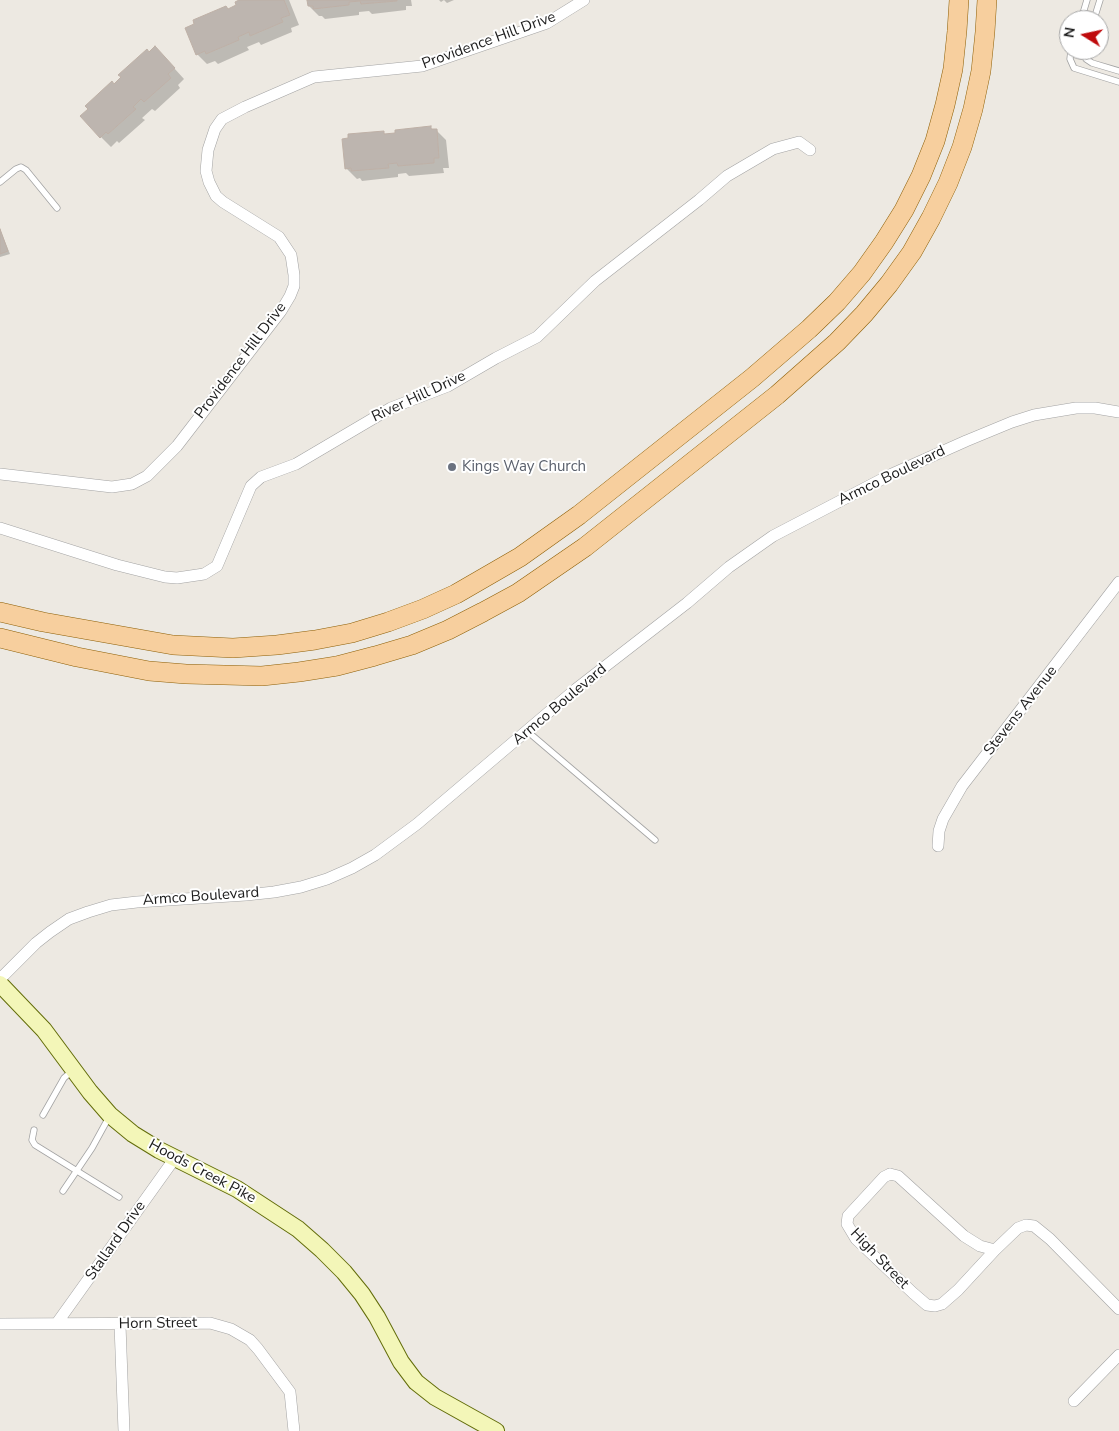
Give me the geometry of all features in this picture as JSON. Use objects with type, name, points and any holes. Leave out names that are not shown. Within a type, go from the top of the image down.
[{"type":"main road","points":[[0,612],[43,622],[173,646],[233,648],[277,645],[324,638],[388,622],[456,594],[520,557],[586,509],[752,378],[809,329],[837,302],[862,273],[904,210],[921,176],[935,141],[946,105],[953,69],[959,0]]},
{"type":"main road","points":[[0,638],[77,657],[149,670],[186,674],[262,676],[338,666],[384,654],[448,630],[518,593],[585,547],[777,395],[837,342],[889,284],[912,252],[931,218],[948,183],[962,147],[981,71],[986,32],[987,0]]},
{"type":"main road","name":"Hoods Creek Pike","points":[[0,984],[44,1030],[110,1115],[133,1134],[159,1150],[216,1177],[258,1201],[298,1229],[344,1272],[362,1294],[401,1362],[416,1382],[435,1397],[496,1431]]},
{"type":"street","name":"Providence Hill Drive","points":[[0,474],[112,487],[132,484],[147,476],[177,446],[286,304],[294,286],[291,255],[286,246],[269,229],[248,219],[223,202],[216,196],[209,182],[206,171],[208,150],[215,129],[222,119],[314,76],[422,66],[547,23],[584,0]]},
{"type":"street","name":"River Hill Drive","points":[[0,528],[117,565],[165,577],[177,578],[204,574],[217,566],[251,486],[261,477],[296,464],[390,408],[448,386],[537,337],[594,281],[728,176],[773,148],[799,142],[810,150]]},
{"type":"street","name":"Armco Boulevard","points":[[0,979],[36,943],[50,932],[69,919],[88,912],[137,902],[274,892],[301,887],[327,879],[352,868],[375,855],[417,824],[576,689],[687,604],[729,568],[781,532],[892,474],[966,440],[1012,422],[1034,415],[1076,408],[1095,408],[1119,412]]},
{"type":"street","name":"Stevens Avenue","points":[[938,846],[943,819],[962,786],[1119,582]]},
{"type":"street","name":"Stallard Drive","points":[[56,1323],[175,1158]]},
{"type":"street","name":"High Street","points":[[995,1250],[980,1246],[964,1236],[898,1176],[894,1175],[884,1177],[848,1216],[847,1224],[856,1239],[912,1294],[931,1306],[942,1304],[1018,1228],[1026,1225],[1034,1226],[1050,1239],[1119,1309]]},
{"type":"street","name":"Horn Street","points":[[0,1324],[120,1325],[210,1323],[231,1329],[250,1340],[288,1390],[294,1417],[294,1431]]},
{"type":"street","points":[[120,1325],[124,1431]]},
{"type":"street","points":[[1074,1401],[1119,1355]]},
{"type":"lane","points":[[1070,60],[1074,68],[1080,71],[1119,82]]},
{"type":"lane","points":[[1087,60],[1092,64],[1119,71]]},
{"type":"lane","points":[[0,182],[16,168],[21,167],[26,170],[57,208]]},
{"type":"lane","points":[[527,731],[655,840]]},
{"type":"lane","points":[[43,1115],[64,1078],[74,1070]]},
{"type":"lane","points":[[63,1191],[92,1148],[110,1115]]},
{"type":"lane","points":[[34,1130],[32,1140],[35,1145],[119,1197]]},
{"type":"building","points":[[239,0],[284,0],[290,15],[281,18],[283,22],[250,36],[249,32],[238,37],[239,40],[206,54],[205,51],[196,55],[185,28],[194,24],[193,20],[226,6],[228,9],[236,5],[235,2]]},
{"type":"building","points":[[307,0],[397,1],[361,4],[360,1],[349,2],[349,5],[313,9],[313,6],[308,6]]},
{"type":"building","points":[[155,46],[175,68],[168,74],[171,78],[144,102],[141,99],[133,107],[136,109],[108,134],[106,132],[100,138],[80,116],[88,109],[85,106],[112,81],[114,84],[121,77],[118,75],[147,49],[149,52]]},
{"type":"building","points":[[431,126],[431,129],[437,129],[439,158],[434,158],[434,163],[398,166],[397,163],[388,164],[389,168],[351,171],[351,168],[345,169],[342,139],[348,138],[348,134],[384,131],[384,134],[395,133],[395,130]]},
{"type":"building","points":[[0,229],[8,251],[0,254]]},
{"type":"place","name":"Kings Way Church","points":[[452,467]]}]
